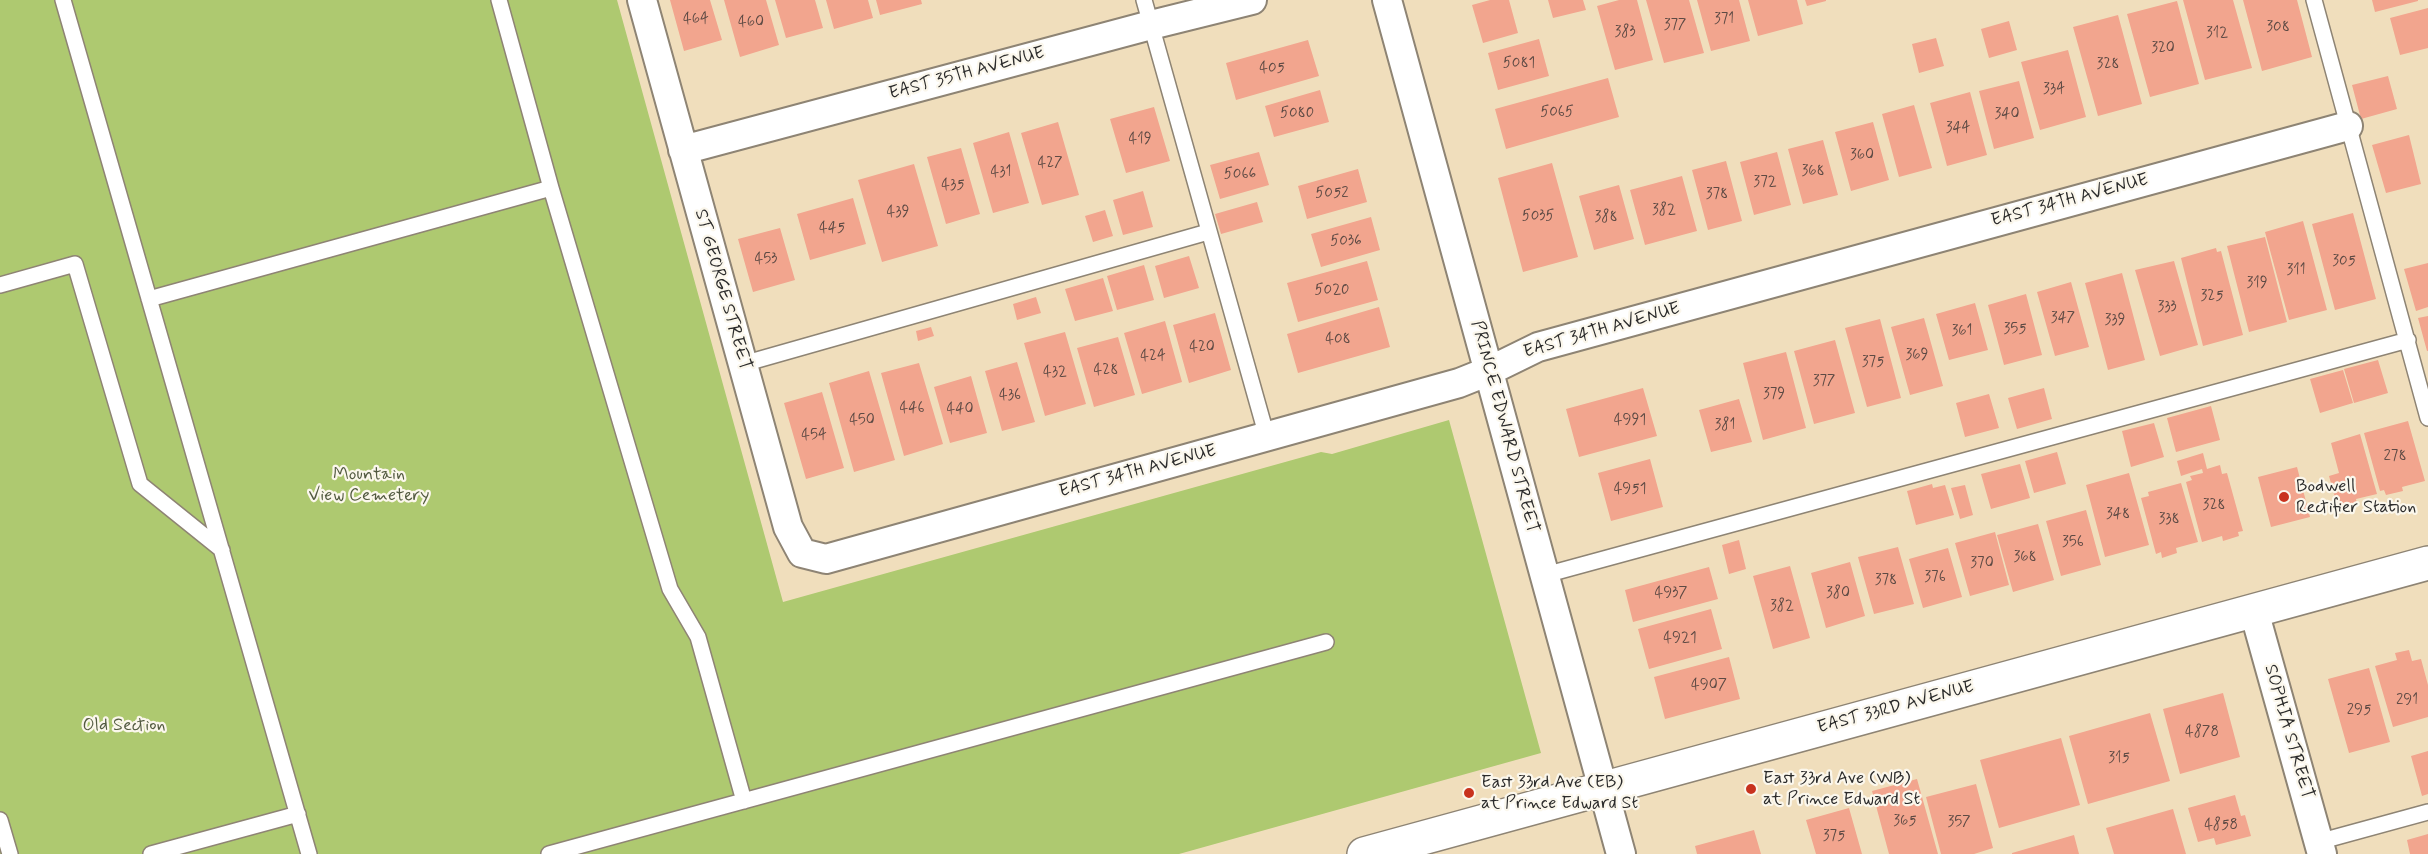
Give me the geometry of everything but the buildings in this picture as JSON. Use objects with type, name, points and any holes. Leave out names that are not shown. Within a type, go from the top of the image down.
[{"type":"street","name":"ST GEORGE STREET","points":[[642,0],[788,527],[801,553],[826,559]]},
{"type":"street","name":"EAST 35TH AVENUE","points":[[683,150],[1147,13],[1252,0]]},
{"type":"street","name":"PRINCE EDWARD STREET","points":[[1387,0],[1621,854]]},
{"type":"street","name":"EAST 34TH AVENUE","points":[[826,559],[1459,382],[1489,371],[1538,347],[2348,126]]},
{"type":"street","name":"EAST 33RD AVENUE","points":[[1364,854],[2428,563]]},
{"type":"street","name":"SOPHIA STREET","points":[[2253,610],[2320,848]]},
{"type":"lane","points":[[63,0],[309,854]]},
{"type":"lane","points":[[499,0],[551,188],[670,589],[698,638],[744,801]]},
{"type":"lane","points":[[2314,0],[2428,418]]},
{"type":"lane","points":[[1147,13],[1267,437]]},
{"type":"lane","points":[[149,299],[551,188]]},
{"type":"lane","points":[[743,364],[1209,232]]},
{"type":"lane","points":[[0,285],[75,264],[140,484],[222,550]]},
{"type":"lane","points":[[1545,575],[2408,340]]},
{"type":"lane","points":[[549,854],[1326,642]]},
{"type":"lane","points":[[2320,848],[2428,812]]},
{"type":"lane","points":[[151,854],[298,814]]},
{"type":"lane","points":[[0,820],[10,854]]},
{"type":"green space","name":"Mountain View Cemetery","points":[[0,0],[617,0],[783,602],[1321,452],[1332,454],[1449,420],[1541,753],[1179,854],[0,854]]},
{"type":"place","name":"Bodwell Rectifier Station","points":[[2284,497]]},
{"type":"place","name":"East 33rd Ave (WB) at Prince Edward St","points":[[1751,789]]},
{"type":"place","name":"East 33rd Ave (EB) at Prince Edward St","points":[[1469,793]]},
{"type":"park label","name":"Old Section","points":[[124,726]]}]
